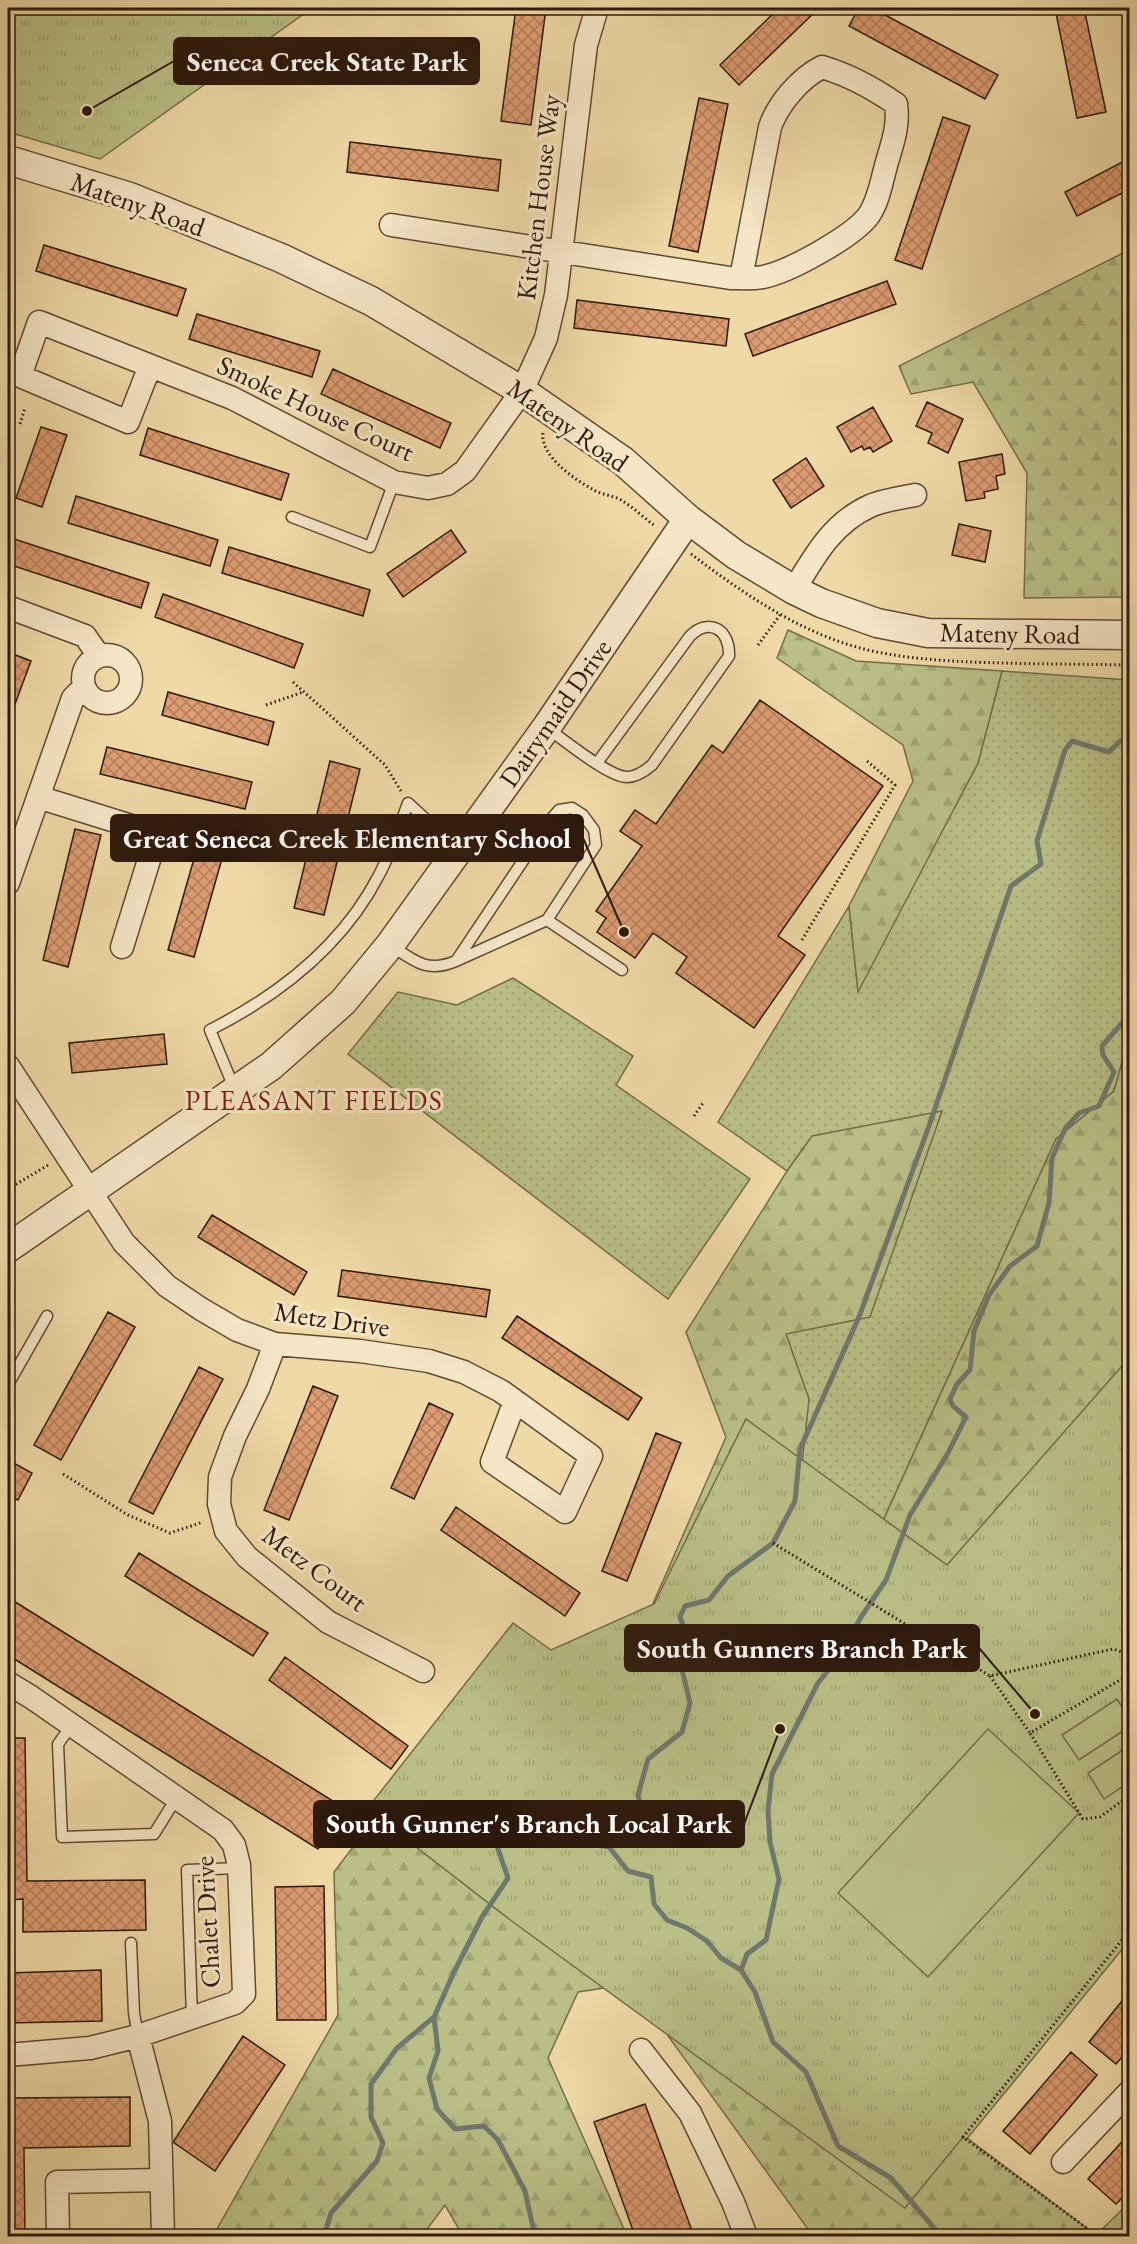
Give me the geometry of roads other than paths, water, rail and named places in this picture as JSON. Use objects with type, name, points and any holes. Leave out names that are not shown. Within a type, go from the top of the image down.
[{"type":"street","name":"Kitchen House Way","points":[[522,391],[546,338],[556,295],[586,45],[597,8]]},
{"type":"street","points":[[391,225],[730,278],[741,278],[762,277],[791,268],[856,229],[870,214],[896,132],[898,121],[896,104],[839,72],[822,67],[810,73],[775,113],[770,127],[741,278]]},
{"type":"street","name":"Mateny Road","points":[[8,160],[130,197],[281,258],[371,301],[522,391],[623,461],[688,519],[736,555],[787,602],[821,603],[877,623],[928,633],[1130,634]]},
{"type":"street","name":"Smoke House Court","points":[[150,366],[128,422],[20,376],[39,322],[232,398],[394,482],[428,488],[447,484],[465,471],[522,391]]},
{"type":"street","points":[[787,602],[820,547],[848,518],[871,505],[915,495]]},
{"type":"street","name":"Dairymaid Drive","points":[[8,1248],[271,1066],[343,1002],[390,945],[546,728],[688,519]]},
{"type":"street","points":[[8,607],[85,636],[99,656]]},
{"type":"street","points":[[99,656],[118,657],[126,663],[130,671],[132,681],[129,690],[115,703],[106,704],[96,701],[84,687],[83,678],[86,669],[91,661],[99,656]]},
{"type":"street","points":[[8,883],[73,698],[84,687]]},
{"type":"street","points":[[38,797],[157,834],[122,947]]},
{"type":"street","name":"Metz Drive","points":[[8,1066],[124,1243],[167,1286],[201,1310],[237,1330],[275,1344],[360,1350],[429,1361],[464,1372],[501,1391],[515,1401],[591,1456],[565,1512],[492,1462],[515,1401]]},
{"type":"street","name":"Metz Court","points":[[275,1344],[258,1389],[235,1436],[220,1477],[219,1504],[226,1531],[247,1557],[328,1622],[423,1671]]},
{"type":"street","name":"Chalet Drive","points":[[8,1683],[223,1830],[234,1845],[239,1868],[244,1994],[235,2003],[138,2036],[90,2048],[8,2055]]},
{"type":"street","points":[[138,2036],[160,2121],[163,2236]]},
{"type":"street","points":[[641,2050],[690,2113],[733,2202],[746,2236]]},
{"type":"street","points":[[1063,2162],[1130,2091]]},
{"type":"street","points":[[58,2236],[57,2182],[161,2180]]},
{"type":"lane","points":[[292,517],[370,547],[394,482]]},
{"type":"lane","points":[[546,728],[614,774],[629,777],[642,774],[652,765],[729,656],[729,644],[722,631],[712,627],[699,628],[690,636],[597,762]]},
{"type":"lane","points":[[235,1091],[210,1029],[254,1005],[321,955],[329,946],[352,919],[380,874],[408,803],[459,849]]},
{"type":"lane","points":[[390,945],[416,963],[430,967],[445,966],[547,920],[596,845],[594,830],[583,815],[572,808],[559,810],[542,830],[456,961]]},
{"type":"lane","points":[[547,920],[622,970]]},
{"type":"lane","points":[[8,1383],[47,1316]]},
{"type":"lane","points":[[72,1725],[58,1744],[62,1837],[154,1834],[177,1797]]},
{"type":"lane","points":[[192,2018],[187,1870],[239,1868]]},
{"type":"lane","points":[[131,1943],[134,2013],[138,2036]]},
{"type":"waterway","points":[[324,2236],[331,2213],[377,2161],[383,2143],[371,2117],[371,2084],[397,2048],[434,2017],[482,1917],[508,1878],[497,1846],[520,1827],[564,1840],[609,1847],[645,1825],[638,1795],[648,1759],[682,1732],[690,1703],[681,1665],[686,1634],[680,1617],[685,1606],[709,1600],[728,1576],[773,1543],[795,1501],[800,1449],[859,1317],[929,1126],[1011,886],[1041,864],[1037,841],[1065,750],[1072,741],[1109,752],[1120,741],[1130,742]]},
{"type":"waterway","points":[[941,2236],[891,2178],[838,2146],[806,2072],[773,2042],[755,1992],[741,1970],[747,1954],[766,1940],[779,1879],[770,1842],[768,1810],[772,1774],[818,1683],[840,1656],[861,1617],[886,1580],[910,1515],[948,1453],[966,1417],[953,1406],[950,1399],[957,1384],[970,1370],[974,1331],[989,1295],[1010,1266],[1037,1246],[1049,1203],[1052,1158],[1065,1129],[1079,1113],[1099,1106],[1114,1072],[1103,1055],[1102,1046],[1130,1014]]},
{"type":"waterway","points":[[609,1847],[628,1871],[651,1877],[654,1904],[667,1920],[687,1928],[707,1941],[721,1958],[741,1970]]},
{"type":"waterway","points":[[434,2017],[438,2051],[429,2078],[437,2109],[455,2129],[484,2126],[498,2140],[525,2191],[535,2236]]},
{"type":"place","name":"Seneca Creek State Park","points":[[87,111]]},
{"type":"place","name":"Great Seneca Creek Elementary School","points":[[624,932]]},
{"type":"place","name":"South Gunners Branch Park","points":[[1035,1714]]},
{"type":"place","name":"South Gunner's Branch Local Park","points":[[780,1729]]},
{"type":"district","name":"PLEASANT FIELDS","points":[[314,1100]]}]
